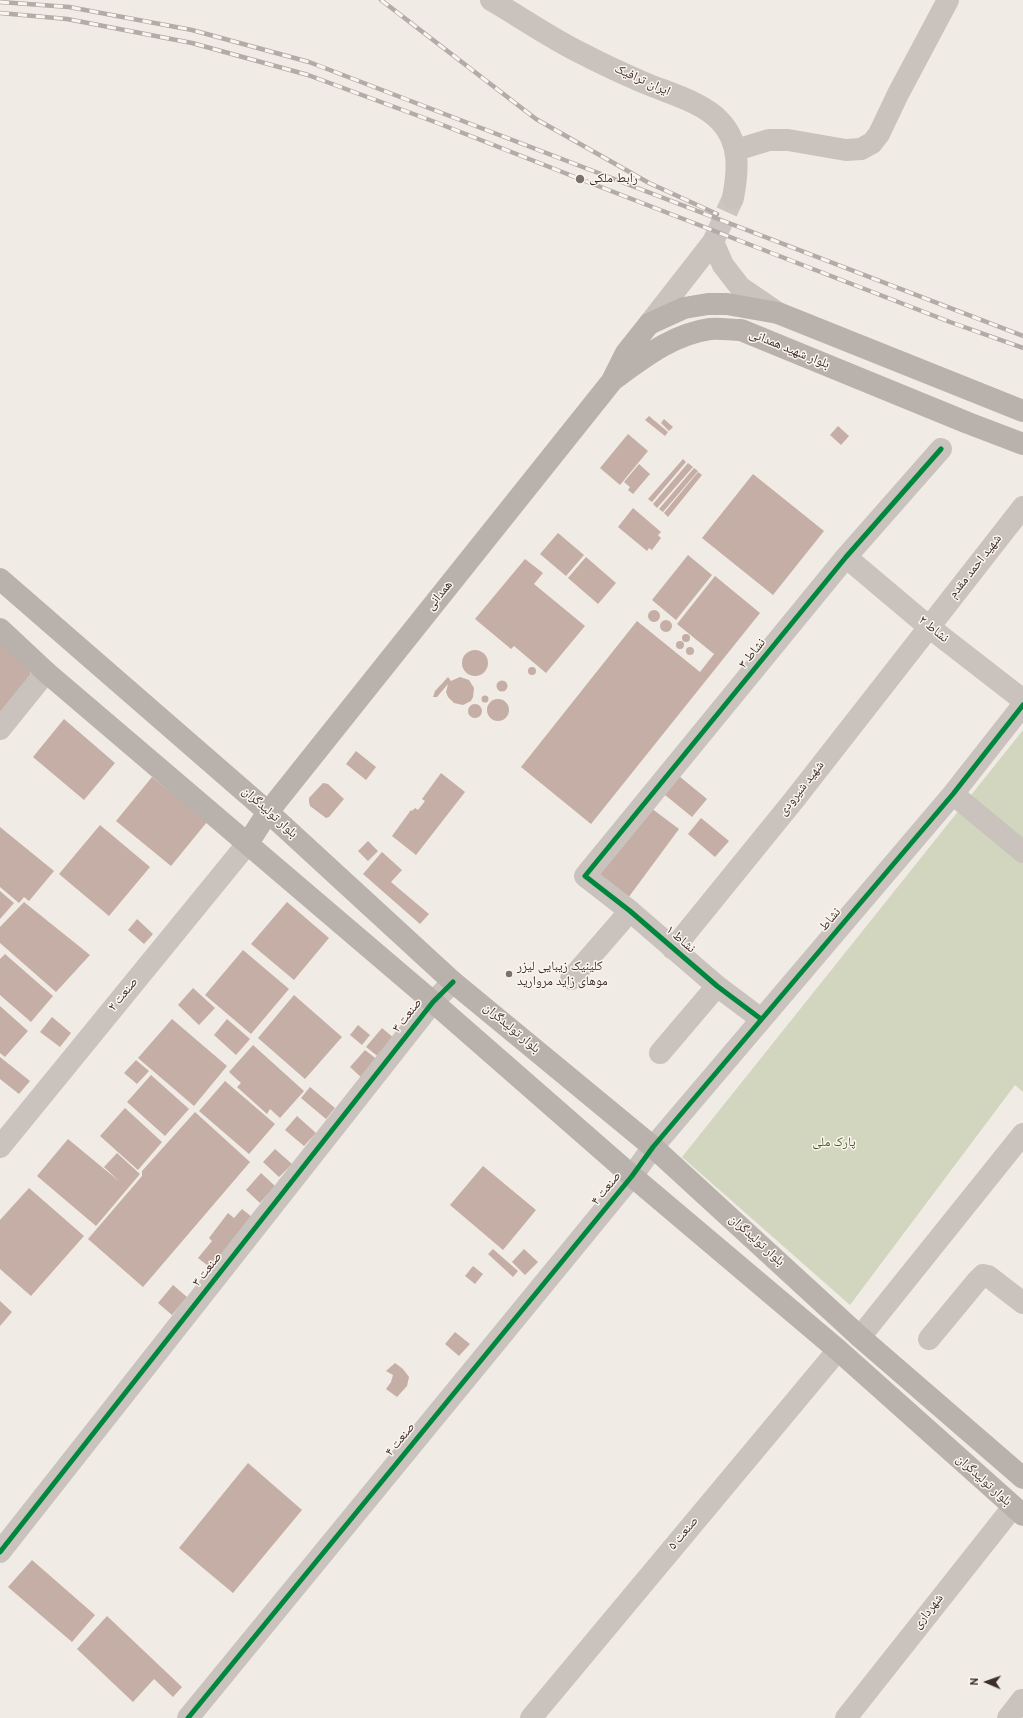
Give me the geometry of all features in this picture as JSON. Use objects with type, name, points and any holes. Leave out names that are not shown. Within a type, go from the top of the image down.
[{"type":"main road","name":"بلوار شهید همدانی","points":[[612,381],[626,353],[649,324],[684,308],[708,304],[727,304],[778,313],[1023,411]]},
{"type":"main road","name":"بلوار شهید همدانی","points":[[612,381],[648,356],[680,337],[710,329],[741,330],[1023,444]]},
{"type":"main road","points":[[927,406],[939,377]]},
{"type":"main road","name":"همدانی","points":[[248,844],[268,812],[612,381]]},
{"type":"main road","name":"بلوار تولیدگران","points":[[0,579],[268,812],[453,982],[653,1147],[860,1337],[1023,1478]]},
{"type":"main road","name":"بلوار تولیدگران","points":[[0,629],[46,672],[433,1002],[632,1176],[838,1350],[1018,1511]]},
{"type":"street","name":"ایران ترافیک","points":[[492,0],[582,54],[689,101],[720,120],[732,138],[736,150],[737,172],[733,198]]},
{"type":"street","points":[[736,150],[769,140],[788,140],[846,150],[861,149],[872,143],[879,134],[898,94],[948,0]]},
{"type":"street","points":[[649,324],[712,242],[722,265],[740,287],[778,313]]},
{"type":"street","name":"نشاط ۳","points":[[585,876],[846,557],[941,449]]},
{"type":"street","name":"شهید احمد مقدم","points":[[929,627],[1023,507]]},
{"type":"street","name":"نشاط ۲","points":[[846,557],[929,627],[1023,700]]},
{"type":"street","name":"شهید شیرودی","points":[[673,948],[794,800],[929,627]]},
{"type":"street","points":[[0,729],[46,672]]},
{"type":"street","name":"نشاط","points":[[653,1147],[953,794],[1023,705]]},
{"type":"street","points":[[953,794],[1023,852]]},
{"type":"street","name":"صنعت ۲","points":[[0,1147],[248,844]]},
{"type":"street","name":"نشاط ۱","points":[[585,876],[630,911],[717,986],[761,1019]]},
{"type":"street","points":[[571,979],[630,911]]},
{"type":"street","name":"صنعت ۳","points":[[0,1552],[433,1002],[453,982]]},
{"type":"street","points":[[660,1053],[717,986]]},
{"type":"street","points":[[860,1337],[1023,1134]]},
{"type":"street","name":"صنعت ۴","points":[[188,1718],[632,1176],[653,1147]]},
{"type":"street","points":[[929,1339],[977,1281],[983,1276],[988,1276],[1023,1303]]},
{"type":"street","name":"صنعت ۵","points":[[531,1718],[838,1350]]},
{"type":"street","name":"شهرداری","points":[[846,1718],[1018,1511]]},
{"type":"street","points":[[1008,1718],[1022,1700]]},
{"type":"green space","name":"پارک ملی","points":[[1023,730],[1023,1092],[1015,1085],[850,1305],[682,1157]]},
{"type":"building","points":[[649,416],[668,432],[665,436],[645,420]]},
{"type":"building","points":[[664,419],[673,427],[669,431],[661,423]]},
{"type":"building","points":[[838,426],[849,436],[841,445],[830,435]]},
{"type":"building","points":[[628,434],[648,451],[620,485],[600,468]]},
{"type":"building","points":[[683,459],[686,462],[652,502],[648,499]]},
{"type":"building","points":[[688,463],[693,467],[657,508],[653,504]]},
{"type":"building","points":[[639,464],[650,474],[633,494],[628,490],[630,487],[624,482]]},
{"type":"building","points":[[694,468],[698,471],[663,512],[659,509]]},
{"type":"building","points":[[698,472],[702,475],[668,517],[664,513]]},
{"type":"building","points":[[753,474],[824,531],[773,595],[702,538]]},
{"type":"building","points":[[633,508],[661,532],[658,535],[661,538],[652,550],[649,548],[647,551],[618,527]]},
{"type":"building","points":[[558,533],[584,555],[566,576],[540,554]]},
{"type":"building","points":[[688,555],[712,575],[676,620],[652,600]]},
{"type":"building","points":[[586,557],[616,583],[598,604],[568,578]]},
{"type":"building","points":[[525,559],[543,573],[534,584],[585,626],[546,673],[514,646],[511,649],[475,619]]},
{"type":"building","points":[[715,576],[760,613],[591,824],[521,767],[637,621],[700,672],[714,654],[677,624]]},
{"type":"building","points":[[654,610],[658,612],[660,616],[658,620],[654,622],[650,620],[648,616],[650,612]]},
{"type":"building","points":[[664,620],[668,620],[672,626],[668,632],[664,632],[660,628],[660,624]]},
{"type":"building","points":[[684,634],[688,634],[690,638],[688,642],[684,642],[682,640],[682,636]]},
{"type":"building","points":[[680,641],[683,642],[683,648],[680,649],[677,648],[676,645],[677,642]]},
{"type":"building","points":[[0,643],[30,669],[31,683],[0,720]]},
{"type":"building","points":[[690,647],[693,648],[693,654],[690,655],[687,654],[686,651],[687,648]]},
{"type":"building","points":[[475,650],[484,654],[488,663],[484,672],[475,676],[466,672],[462,663],[466,654]]},
{"type":"building","points":[[532,667],[535,668],[535,674],[532,675],[529,674],[528,671],[529,668]]},
{"type":"building","points":[[448,677],[451,681],[460,677],[469,680],[474,688],[471,701],[463,705],[454,703],[448,697],[446,692],[448,684],[437,697],[433,697],[435,691]]},
{"type":"building","points":[[502,680],[506,682],[508,686],[506,690],[502,692],[498,690],[496,686],[498,682]]},
{"type":"building","points":[[485,695],[488,696],[488,702],[485,703],[482,702],[481,699],[482,696]]},
{"type":"building","points":[[498,699],[506,702],[509,710],[506,718],[498,721],[490,718],[487,710],[490,702]]},
{"type":"building","points":[[472,704],[478,704],[482,708],[482,714],[478,718],[472,718],[468,714],[468,708]]},
{"type":"building","points":[[64,719],[115,763],[84,800],[33,757]]},
{"type":"building","points":[[356,751],[376,767],[366,780],[346,764]]},
{"type":"building","points":[[674,772],[707,799],[692,817],[659,790]]},
{"type":"building","points":[[441,773],[465,792],[416,855],[392,836],[411,810],[412,811],[415,808],[418,810],[425,801],[422,799]]},
{"type":"building","points":[[152,777],[207,822],[171,866],[116,821]]},
{"type":"building","points":[[323,783],[328,784],[344,799],[329,817],[326,818],[310,806],[309,802],[309,798]]},
{"type":"building","points":[[647,805],[679,829],[628,898],[595,874]]},
{"type":"building","points":[[701,818],[729,841],[715,857],[688,834]]},
{"type":"building","points":[[100,825],[150,867],[109,916],[59,874]]},
{"type":"building","points":[[0,827],[54,871],[29,901],[24,897],[19,903],[0,887]]},
{"type":"building","points":[[368,841],[378,851],[368,861],[358,851]]},
{"type":"building","points":[[382,852],[402,870],[391,882],[429,914],[420,924],[363,874]]},
{"type":"building","points":[[0,891],[14,903],[0,919]]},
{"type":"building","points":[[24,902],[90,955],[56,992],[0,943],[0,927]]},
{"type":"building","points":[[287,902],[329,938],[294,980],[251,944]]},
{"type":"building","points":[[137,919],[153,934],[144,944],[128,930]]},
{"type":"building","points":[[243,950],[289,989],[251,1034],[205,995]]},
{"type":"building","points":[[5,954],[53,996],[31,1022],[0,995],[0,959]]},
{"type":"building","points":[[193,988],[215,1008],[199,1025],[178,1005]]},
{"type":"building","points":[[294,995],[342,1037],[305,1079],[258,1038]]},
{"type":"building","points":[[0,1006],[28,1031],[5,1057],[0,1053]]},
{"type":"building","points":[[52,1017],[71,1033],[60,1047],[40,1032]]},
{"type":"building","points":[[172,1019],[227,1066],[194,1106],[138,1058]]},
{"type":"building","points":[[227,1019],[250,1039],[236,1055],[214,1035]]},
{"type":"building","points":[[358,1025],[370,1035],[362,1045],[350,1035]]},
{"type":"building","points":[[382,1028],[395,1039],[380,1058],[366,1047]]},
{"type":"building","points":[[253,1045],[304,1091],[280,1118],[270,1109],[267,1114],[237,1087],[241,1083],[229,1072]]},
{"type":"building","points":[[365,1050],[379,1061],[363,1079],[350,1067]]},
{"type":"building","points":[[0,1057],[30,1081],[19,1094],[0,1079]]},
{"type":"building","points":[[136,1060],[149,1071],[137,1084],[124,1073]]},
{"type":"building","points":[[151,1075],[189,1109],[165,1136],[127,1102]]},
{"type":"building","points":[[225,1081],[275,1124],[249,1154],[199,1111]]},
{"type":"building","points":[[310,1087],[335,1108],[326,1119],[301,1098]]},
{"type":"building","points":[[125,1108],[162,1142],[138,1170],[100,1136]]},
{"type":"building","points":[[195,1112],[250,1162],[143,1287],[88,1239],[142,1176],[142,1171]]},
{"type":"building","points":[[297,1116],[316,1133],[304,1146],[285,1130]]},
{"type":"building","points":[[68,1139],[120,1182],[104,1167],[117,1153],[140,1174],[96,1226],[37,1176]]},
{"type":"building","points":[[275,1149],[292,1164],[279,1177],[263,1162]]},
{"type":"building","points":[[483,1166],[536,1210],[503,1250],[450,1205]]},
{"type":"building","points":[[261,1173],[275,1186],[260,1203],[246,1190]]},
{"type":"building","points":[[29,1188],[84,1236],[31,1296],[0,1269],[0,1220]]},
{"type":"building","points":[[242,1209],[252,1217],[211,1268],[198,1258],[212,1241],[209,1238],[228,1213],[234,1218]]},
{"type":"building","points":[[493,1249],[518,1271],[513,1277],[488,1254]]},
{"type":"building","points":[[524,1249],[538,1262],[525,1275],[512,1262]]},
{"type":"building","points":[[473,1266],[483,1274],[475,1284],[465,1276]]},
{"type":"building","points":[[173,1285],[187,1297],[172,1315],[158,1303]]},
{"type":"building","points":[[0,1301],[12,1312],[0,1326]]},
{"type":"building","points":[[455,1332],[470,1344],[459,1356],[445,1344]]},
{"type":"building","points":[[395,1363],[403,1369],[409,1377],[407,1386],[397,1397],[386,1389],[391,1382],[393,1375],[386,1371]]},
{"type":"building","points":[[248,1463],[302,1510],[233,1593],[179,1548]]},
{"type":"building","points":[[32,1560],[95,1615],[72,1642],[8,1587]]},
{"type":"building","points":[[107,1616],[182,1687],[173,1697],[154,1679],[133,1702],[77,1649]]},
{"type":"tunnel","points":[[713,242],[733,198]]},
{"type":"railway","points":[[381,0],[536,119],[649,183],[717,214]]},
{"type":"railway","points":[[0,2],[69,7],[192,30],[309,62],[1023,336]]},
{"type":"railway","points":[[0,13],[67,19],[192,43],[308,75],[435,122],[950,322],[1023,348]]},
{"type":"cycle path","points":[[761,1019],[717,986],[630,911],[585,876],[846,557],[941,449]]},
{"type":"cycle path","points":[[188,1718],[632,1176],[653,1147],[953,794],[1023,705]]},
{"type":"cycle path","points":[[0,1552],[433,1002],[453,982]]},
{"type":"place","name":"رابط ملکی","points":[[580,179]]},
{"type":"place","name":"کلینیک زیبایی لیزر موهای زاید مروارید","points":[[509,974]]}]
